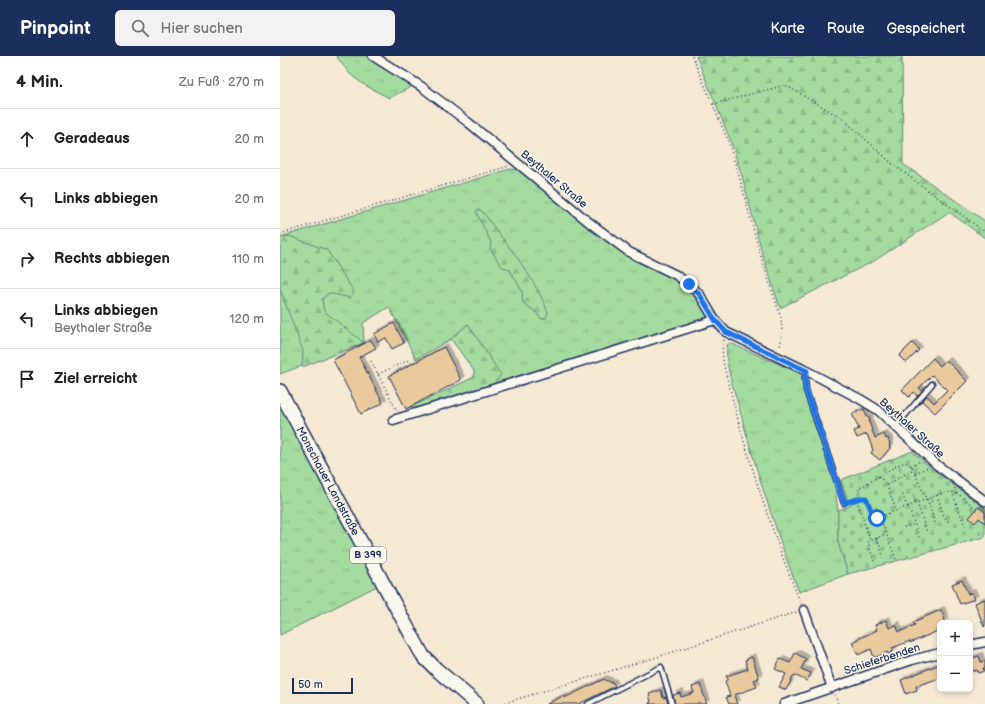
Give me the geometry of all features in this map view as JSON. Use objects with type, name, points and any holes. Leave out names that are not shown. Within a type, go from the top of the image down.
[{"type":"main road","name":"Monschauer Landstraße","points":[[280,391],[423,656],[477,704]]},
{"type":"street","name":"Beythaler Straße","points":[[373,56],[422,87],[469,122],[590,223],[629,252],[676,275],[689,284],[700,295],[715,320],[726,332],[807,371],[878,410],[937,465],[985,501]]},
{"type":"street","points":[[397,419],[715,320]]},
{"type":"street","points":[[804,610],[832,688]]},
{"type":"street","points":[[973,644],[985,642]]},
{"type":"street","name":"Schieferbenden","points":[[784,704],[912,660],[937,654]]},
{"type":"lane","points":[[807,371],[805,378],[806,390],[844,503]]},
{"type":"lane","points":[[896,426],[932,384]]},
{"type":"lane","points":[[588,704],[661,667],[672,704]]},
{"type":"path","points":[[692,56],[728,140],[755,236],[781,318],[782,331],[780,348],[777,356]]},
{"type":"path","points":[[713,104],[785,85],[842,118],[895,166],[985,232]]},
{"type":"path","points":[[280,234],[508,167],[516,161]]},
{"type":"path","points":[[501,704],[657,657],[804,610],[769,518],[739,425],[723,359],[723,343],[726,332]]},
{"type":"path","points":[[378,374],[409,360]]},
{"type":"path","points":[[371,361],[397,419]]},
{"type":"path","points":[[911,466],[921,461]]},
{"type":"path","points":[[859,498],[859,488],[905,462],[911,466],[916,473],[936,526]]},
{"type":"path","points":[[916,473],[927,468]]},
{"type":"path","points":[[887,485],[913,469]]},
{"type":"path","points":[[879,476],[887,485],[896,510]]},
{"type":"path","points":[[911,489],[927,532]]},
{"type":"path","points":[[901,491],[919,537]]},
{"type":"path","points":[[844,503],[859,498],[866,498],[874,517],[877,518],[937,495],[954,492],[959,494],[976,509]]},
{"type":"path","points":[[954,492],[954,497],[965,526]]},
{"type":"path","points":[[937,495],[944,516],[950,523]]},
{"type":"path","points":[[858,504],[870,540],[868,542],[874,561]]},
{"type":"path","points":[[880,517],[896,559]]},
{"type":"path","points":[[904,527],[915,524]]},
{"type":"path","points":[[870,540],[886,534]]},
{"type":"path","points":[[877,538],[883,556]]},
{"type":"green space","points":[[336,56],[368,56],[415,85],[389,98],[361,83],[350,74]]},
{"type":"green space","points":[[696,56],[902,56],[903,164],[985,221],[985,238],[949,212],[874,261],[780,308],[763,256],[742,176],[730,139]]},
{"type":"green space","points":[[510,169],[520,170],[584,224],[632,259],[672,277],[687,287],[704,309],[707,317],[702,322],[489,389],[468,324],[451,339],[416,359],[389,307],[363,323],[364,343],[280,374],[280,237]]},
{"type":"green space","points":[[477,210],[481,210],[527,271],[548,312],[546,318],[541,319],[536,312],[523,303],[522,291],[510,270],[501,266],[490,248],[491,242],[476,212]]},
{"type":"green space","points":[[289,236],[327,250],[354,292],[350,298],[329,293],[322,299],[324,311],[364,343],[302,367],[303,351],[280,289],[280,238]]},
{"type":"green space","points":[[468,324],[501,375],[489,389],[411,412],[409,408],[474,377],[474,371],[451,339]]},
{"type":"green space","points":[[730,343],[799,373],[802,377],[804,390],[834,481],[838,510],[838,542],[848,574],[799,592],[784,553],[762,486],[732,384],[727,361],[727,345]]},
{"type":"green space","points":[[280,406],[377,586],[280,635]]},
{"type":"green space","points":[[912,451],[932,469],[985,508],[985,537],[848,574],[838,542],[838,510],[850,506],[841,480]]},
{"type":"building","points":[[394,323],[404,343],[392,349],[386,338],[378,342],[374,334]]},
{"type":"building","points":[[371,340],[376,348],[359,357],[383,403],[361,414],[333,360]]},
{"type":"building","points":[[912,343],[919,350],[906,363],[899,356]]},
{"type":"building","points":[[444,347],[461,380],[406,409],[389,376]]},
{"type":"building","points":[[933,358],[940,366],[946,360],[967,381],[935,413],[922,401],[927,396],[934,403],[947,390],[932,375],[919,388],[922,391],[917,396],[914,392],[909,397],[902,390]]},
{"type":"building","points":[[864,409],[867,417],[870,419],[869,422],[875,438],[884,434],[886,439],[888,438],[890,444],[890,448],[880,460],[871,453],[873,450],[867,434],[857,438],[854,431],[859,429],[852,414]]},
{"type":"building","points":[[978,507],[985,512],[985,523],[979,518],[975,523],[969,518]]},
{"type":"building","points":[[962,580],[968,594],[972,593],[975,599],[960,604],[952,584]]},
{"type":"building","points":[[985,599],[985,626],[984,627],[975,603]]},
{"type":"building","points":[[941,610],[945,620],[937,620],[937,631],[910,643],[910,641],[892,648],[894,651],[888,654],[887,652],[874,658],[871,649],[858,655],[852,642],[877,630],[875,625],[886,620],[889,628],[896,625],[899,632],[915,625],[913,622]]},
{"type":"building","points":[[795,653],[806,659],[801,669],[811,673],[807,681],[794,675],[786,690],[779,687],[786,674],[775,669],[780,659],[790,663]]},
{"type":"building","points":[[979,656],[981,662],[985,661],[985,668],[983,668],[984,671],[978,673],[977,670],[973,671],[973,658]]},
{"type":"building","points":[[752,657],[759,678],[754,680],[757,687],[734,695],[737,704],[729,704],[726,697],[730,696],[725,681],[728,679],[726,676],[748,669],[745,660]]},
{"type":"building","points":[[937,665],[937,679],[916,686],[917,690],[906,694],[901,680]]},
{"type":"building","points":[[604,679],[613,683],[615,686],[579,704],[547,704],[563,696],[564,698]]},
{"type":"building","points":[[700,684],[707,704],[675,704],[673,695],[680,693],[681,697],[694,693],[692,687]]},
{"type":"building","points":[[661,690],[663,698],[666,697],[668,704],[649,704],[651,702],[649,694]]},
{"type":"route","points":[[689,284],[700,295],[715,320],[726,332],[807,371],[805,378],[806,390],[844,503],[864,497],[868,500],[874,517],[877,518]]}]
